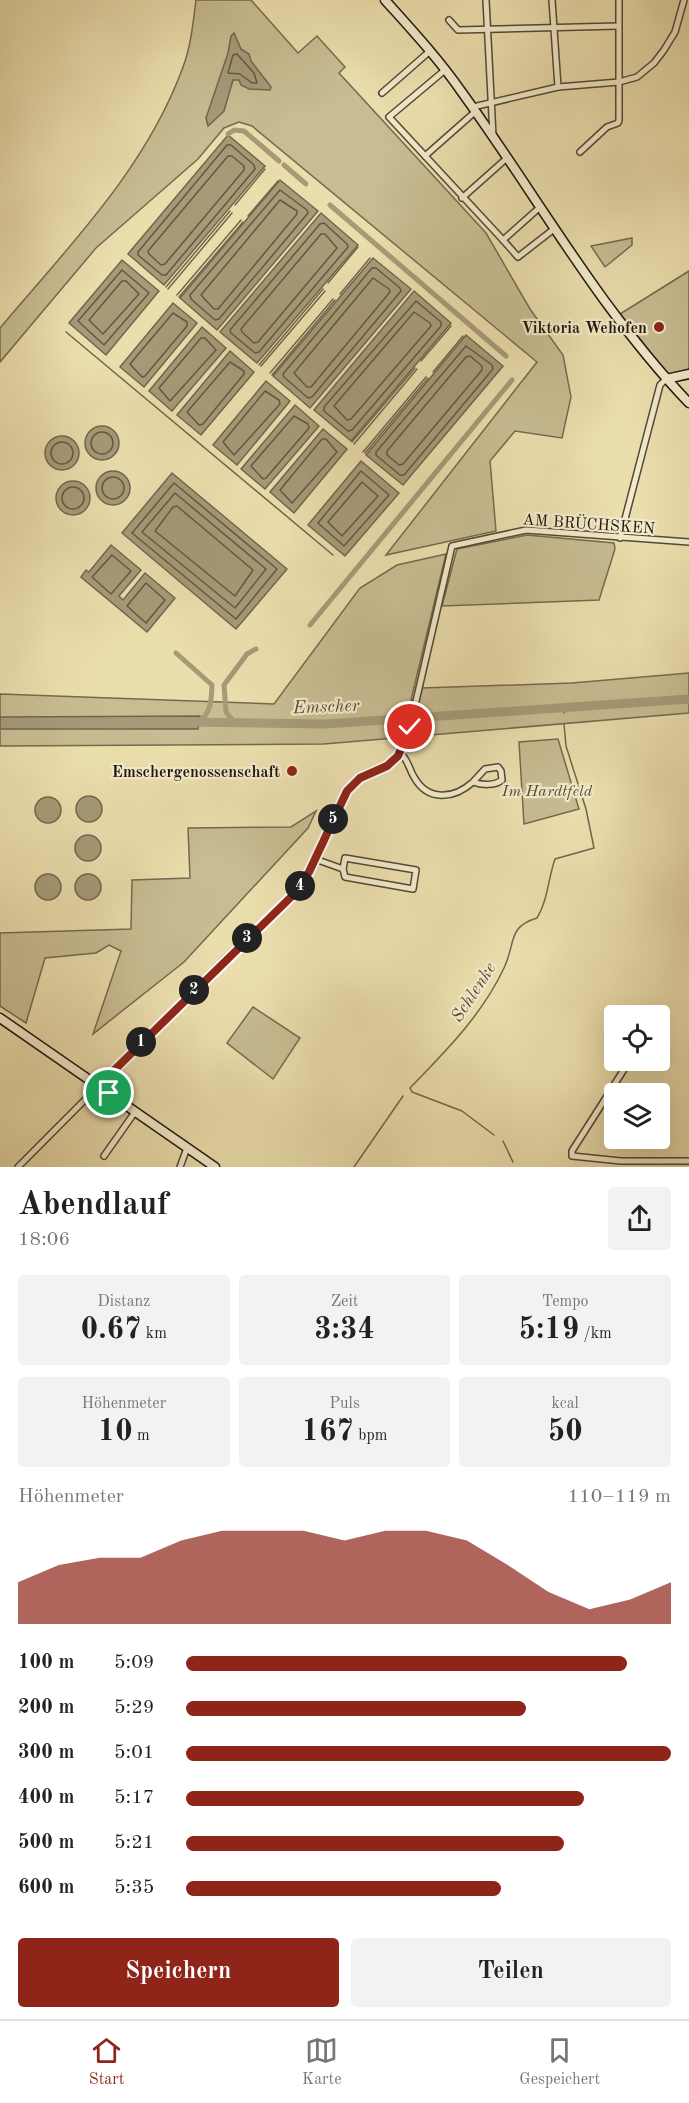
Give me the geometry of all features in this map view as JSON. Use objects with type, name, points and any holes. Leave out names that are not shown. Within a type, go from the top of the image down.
[{"type":"main road","points":[[388,3],[430,51],[474,109],[621,326],[666,380],[689,403]]},
{"type":"main road","points":[[666,380],[689,374]]},
{"type":"main road","points":[[0,1018],[215,1167]]},
{"type":"street","points":[[388,3],[398,0]]},
{"type":"street","points":[[486,0],[493,137]]},
{"type":"street","points":[[552,0],[558,87]]},
{"type":"street","points":[[580,152],[607,127],[618,123],[619,0]]},
{"type":"street","points":[[425,156],[474,109],[492,100],[558,87],[619,82],[637,77],[654,63],[675,32],[684,0]]},
{"type":"street","points":[[448,20],[458,30],[618,26]]},
{"type":"street","points":[[382,93],[430,51]]},
{"type":"street","points":[[445,70],[389,117],[518,257],[554,230]]},
{"type":"street","points":[[462,198],[507,158]]},
{"type":"street","points":[[502,240],[539,208]]},
{"type":"street","points":[[620,538],[660,385],[666,380]]},
{"type":"street","name":"AM BRÜCHSKEN","points":[[400,753],[410,727],[452,546],[526,530],[689,542]]},
{"type":"street","points":[[18,1167],[222,961],[291,897],[315,859],[347,791],[360,778],[393,761],[400,753],[420,786],[431,794],[449,795],[473,782],[485,769],[498,767],[501,771],[502,780],[498,783],[473,782]]},
{"type":"street","points":[[345,858],[416,870],[412,889],[345,877],[343,868],[345,858]]},
{"type":"street","points":[[315,859],[343,868]]},
{"type":"street","points":[[623,1071],[572,1151],[572,1156],[621,1161],[689,1161]]},
{"type":"street","points":[[104,1156],[135,1112]]},
{"type":"street","points":[[180,1167],[187,1148]]},
{"type":"green space","points":[[196,0],[251,0],[298,53],[317,36],[345,67],[339,73],[486,233],[530,309],[563,355],[571,397],[562,438],[515,431],[490,461],[496,531],[386,555],[537,362],[252,126],[239,122],[224,128],[198,159],[96,248],[0,362],[0,328],[78,237],[127,173],[167,104],[186,59]]},
{"type":"green space","points":[[632,238],[632,245],[605,267],[591,246]]},
{"type":"green space","name":"Viktoria Wehofen","points":[[689,271],[689,369],[668,374],[620,314]]},
{"type":"green space","points":[[527,535],[614,543],[615,549],[599,600],[442,606],[457,549]]},
{"type":"green space","points":[[446,554],[411,700],[419,700],[422,688],[572,683],[689,673],[689,713],[324,744],[0,746],[0,694],[274,704],[360,588],[397,565]]},
{"type":"green space","name":"Im Hardtfeld","points":[[558,739],[579,809],[524,824],[519,742]]},
{"type":"green space","points":[[316,811],[308,828],[184,962],[93,1034],[121,951],[109,945],[96,953],[45,958],[26,1023],[0,1006],[0,933],[131,929],[132,880],[190,878],[188,828],[291,827]]},
{"type":"green space","points":[[253,1007],[300,1038],[273,1079],[227,1043]]},
{"type":"water","points":[[234,33],[241,49],[249,54],[251,61],[271,87],[270,90],[249,89],[241,85],[239,80],[233,80],[224,111],[208,126],[206,118],[228,53],[231,36]]},
{"type":"water","points":[[228,135],[265,166],[164,285],[128,254]]},
{"type":"water","points":[[280,180],[318,211],[217,330],[180,298]]},
{"type":"water","points":[[321,213],[358,245],[257,363],[220,332]]},
{"type":"water","points":[[373,258],[411,289],[310,408],[273,376]]},
{"type":"water","points":[[122,260],[159,291],[106,355],[69,323]]},
{"type":"water","points":[[414,291],[451,323],[351,441],[314,410]]},
{"type":"water","points":[[173,303],[197,323],[144,387],[120,367]]},
{"type":"water","points":[[202,327],[226,348],[172,411],[149,391]]},
{"type":"water","points":[[466,335],[503,366],[403,485],[366,455]]},
{"type":"water","points":[[230,351],[254,372],[201,435],[177,415]]},
{"type":"water","points":[[266,381],[290,401],[237,465],[213,445]]},
{"type":"water","points":[[295,405],[319,426],[265,489],[241,469]]},
{"type":"water","points":[[102,426],[114,431],[119,443],[114,455],[102,460],[90,455],[85,443],[90,431]]},
{"type":"water","points":[[323,429],[347,449],[294,513],[270,492]]},
{"type":"water","points":[[62,436],[74,441],[79,453],[74,465],[62,470],[50,465],[45,453],[50,441]]},
{"type":"water","points":[[361,461],[399,493],[345,556],[308,525]]},
{"type":"water","points":[[113,471],[125,476],[130,488],[125,500],[113,505],[101,500],[96,488],[101,476]]},
{"type":"water","points":[[172,473],[287,569],[236,629],[122,533]]},
{"type":"water","points":[[73,481],[85,486],[90,498],[85,510],[73,515],[61,510],[56,498],[61,486]]},
{"type":"water","points":[[111,545],[141,570],[119,596],[123,600],[145,573],[175,598],[147,632],[81,577],[86,570],[89,572]]},
{"type":"water","points":[[200,716],[198,729],[0,729],[0,717]]},
{"type":"water","points":[[89,796],[99,799],[102,809],[99,819],[89,822],[79,819],[76,809],[79,799]]},
{"type":"water","points":[[48,797],[57,801],[61,810],[57,819],[48,823],[39,819],[35,810],[39,801]]},
{"type":"water","points":[[88,835],[98,838],[101,848],[98,858],[88,861],[78,858],[75,848],[78,838]]},
{"type":"water","points":[[48,874],[58,877],[61,887],[58,897],[48,900],[38,897],[35,887],[38,877]]},
{"type":"water","points":[[88,874],[98,877],[101,887],[98,897],[88,900],[78,897],[75,887],[78,877]]},
{"type":"waterway","points":[[228,134],[234,130],[244,131],[279,161]]},
{"type":"waterway","points":[[284,165],[306,184]]},
{"type":"waterway","points":[[235,205],[265,169]]},
{"type":"waterway","points":[[248,216],[278,181]]},
{"type":"waterway","points":[[330,205],[506,356]]},
{"type":"waterway","points":[[166,287],[230,211]]},
{"type":"waterway","points":[[168,289],[232,213]]},
{"type":"waterway","points":[[177,295],[241,220]]},
{"type":"waterway","points":[[179,297],[243,222]]},
{"type":"waterway","points":[[328,283],[358,247]]},
{"type":"waterway","points":[[340,294],[370,258]]},
{"type":"waterway","points":[[259,365],[323,289]]},
{"type":"waterway","points":[[261,366],[325,291]]},
{"type":"waterway","points":[[270,373],[333,299]]},
{"type":"waterway","points":[[272,375],[335,300]]},
{"type":"waterway","points":[[421,361],[451,326]]},
{"type":"waterway","points":[[66,332],[333,555]]},
{"type":"waterway","points":[[433,372],[463,336]]},
{"type":"waterway","points":[[352,442],[415,368]]},
{"type":"waterway","points":[[354,444],[417,369]]},
{"type":"waterway","points":[[363,452],[426,377]]},
{"type":"waterway","points":[[365,453],[428,378]]},
{"type":"waterway","points":[[310,625],[512,380]]},
{"type":"waterway","points":[[234,722],[226,712],[224,685],[247,654],[256,649]]},
{"type":"waterway","points":[[176,653],[212,685],[209,710],[199,722]]},
{"type":"waterway","name":"Emscher","points":[[188,722],[326,724],[689,699]]},
{"type":"waterway","name":"Schlenke","points":[[564,708],[564,713]]},
{"type":"waterway","name":"Schlenke","points":[[494,1135],[462,1111],[412,1092],[410,1088],[450,1046],[485,1001],[504,968],[517,931],[527,922],[537,918],[541,911],[555,859],[594,848],[586,809],[566,746],[564,724]]},
{"type":"waterway","name":"Schlenke","points":[[354,1167],[403,1096]]},
{"type":"waterway","points":[[503,1141],[513,1162]]},
{"type":"place","name":"Viktoria Wehofen","points":[[659,327]]},
{"type":"place","name":"Emschergenossenschaft","points":[[292,771]]},
{"type":"route","points":[[109,1093],[98,1086],[301,885],[347,791],[360,778],[387,766],[398,756],[410,727]]}]
